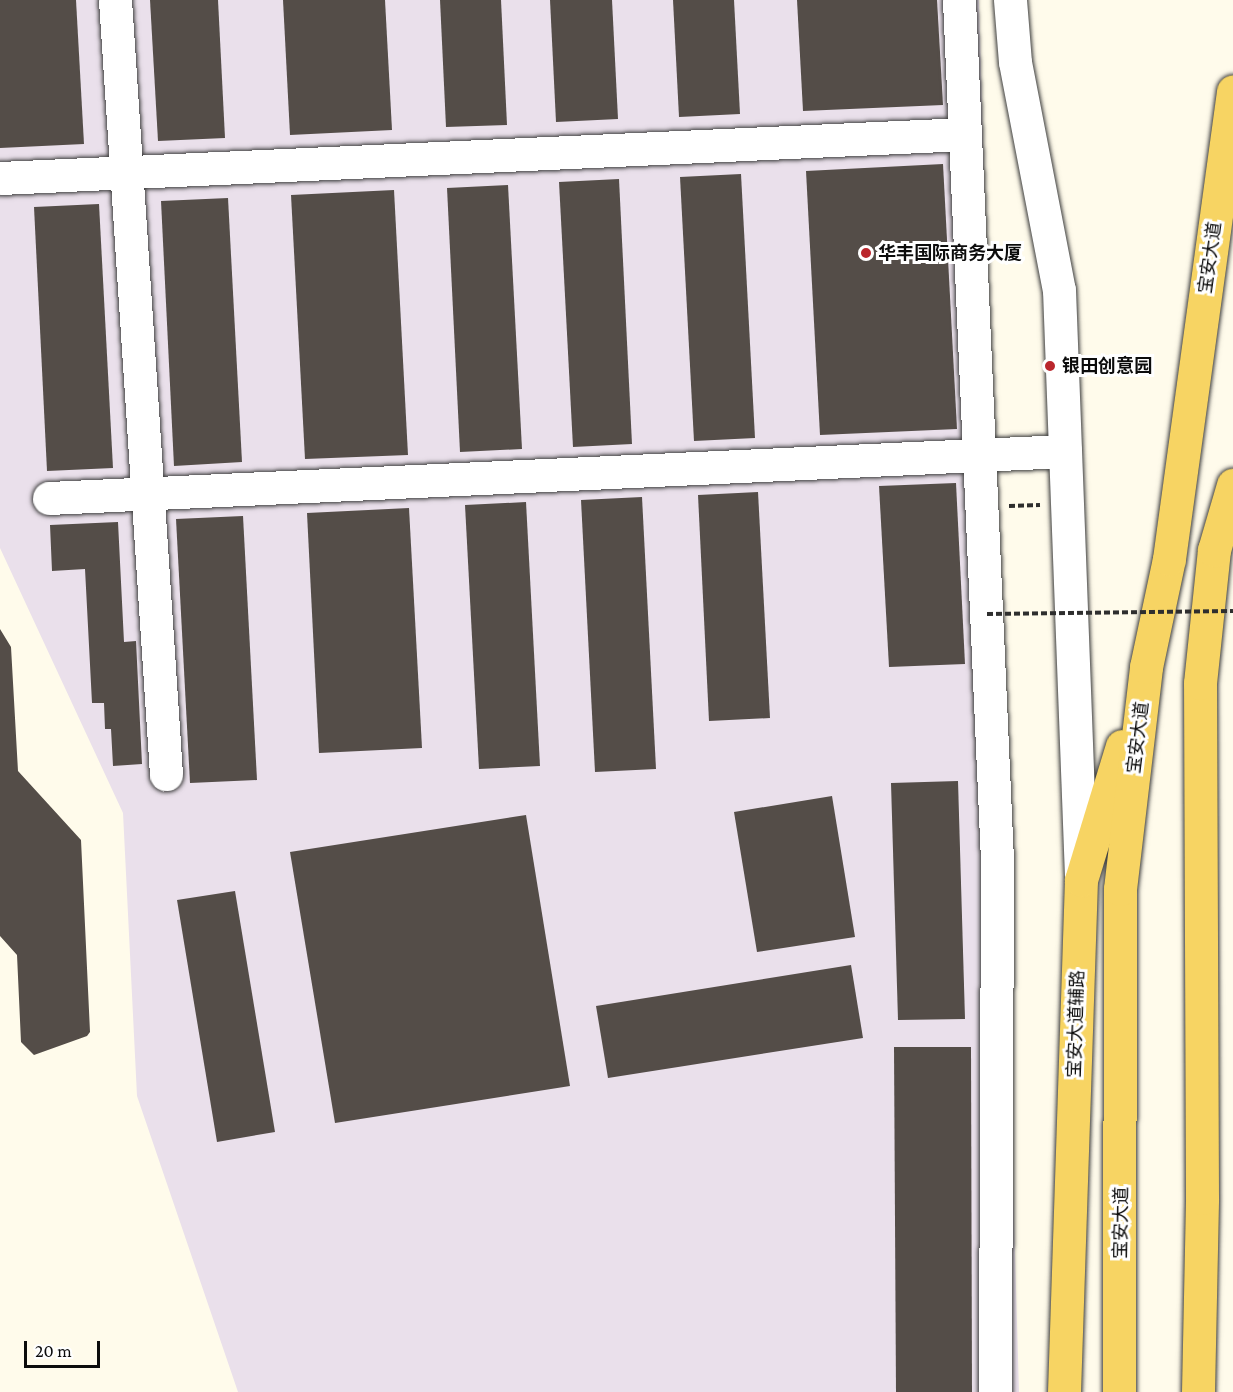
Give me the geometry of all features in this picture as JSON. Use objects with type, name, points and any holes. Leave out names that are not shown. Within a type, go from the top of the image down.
[{"type":"main road","name":"宝安大道","points":[[1119,1392],[1120,889],[1146,667],[1169,559],[1233,91]]},
{"type":"main road","points":[[1198,1392],[1202,1198],[1200,683],[1214,550],[1233,485]]},
{"type":"main road","name":"宝安大道辅路","points":[[1064,1392],[1081,880],[1146,667]]},
{"type":"lane","points":[[115,0],[166,774]]},
{"type":"lane","points":[[959,0],[997,861],[995,1392]]},
{"type":"lane","points":[[1010,0],[1014,62],[1059,290],[1081,880]]},
{"type":"lane","points":[[0,178],[965,134]]},
{"type":"lane","points":[[49,498],[1065,451]]},
{"type":"path","points":[[987,614],[1233,611]]},
{"type":"shaded area","points":[[0,0],[979,0],[1019,1392],[238,1392],[137,1096],[123,813],[0,548]]},
{"type":"building","points":[[0,0],[76,0],[84,144],[0,148]]},
{"type":"building","points":[[150,0],[218,0],[225,138],[158,141]]},
{"type":"building","points":[[283,0],[385,0],[392,130],[290,135]]},
{"type":"building","points":[[440,0],[501,0],[507,125],[446,127]]},
{"type":"building","points":[[550,0],[612,0],[618,119],[556,122]]},
{"type":"building","points":[[673,0],[734,0],[740,114],[679,117]]},
{"type":"building","points":[[797,0],[937,0],[943,105],[803,111]]},
{"type":"building","points":[[943,164],[957,429],[820,435],[806,171]]},
{"type":"building","points":[[741,174],[755,438],[694,441],[680,177]]},
{"type":"building","points":[[619,179],[632,444],[573,447],[559,182]]},
{"type":"building","points":[[508,185],[522,449],[460,452],[447,188]]},
{"type":"building","points":[[394,190],[408,455],[305,459],[291,195]]},
{"type":"building","points":[[228,198],[242,462],[174,466],[161,201]]},
{"type":"building","points":[[99,204],[113,468],[47,471],[34,207]]},
{"type":"building","points":[[956,483],[965,664],[889,667],[879,486]]},
{"type":"building","points":[[758,492],[770,718],[709,721],[698,495]]},
{"type":"building","points":[[642,497],[656,769],[595,772],[581,500]]},
{"type":"building","points":[[526,502],[540,766],[479,769],[465,505]]},
{"type":"building","points":[[409,508],[422,748],[319,753],[307,513]]},
{"type":"building","points":[[243,516],[257,780],[190,783],[176,519]]},
{"type":"building","points":[[118,522],[124,642],[136,641],[142,764],[113,766],[111,729],[105,729],[104,703],[92,703],[85,569],[52,571],[50,525]]},
{"type":"building","points":[[0,629],[11,647],[18,771],[81,840],[90,1032],[87,1036],[34,1055],[21,1042],[17,955],[0,936]]},
{"type":"building","points":[[958,781],[965,1019],[898,1020],[891,783]]},
{"type":"building","points":[[832,796],[855,937],[757,952],[734,812]]},
{"type":"building","points":[[526,815],[570,1086],[335,1123],[290,852]]},
{"type":"building","points":[[235,891],[275,1132],[217,1142],[177,900]]},
{"type":"building","points":[[851,965],[863,1038],[608,1078],[596,1006]]},
{"type":"building","points":[[894,1047],[971,1047],[972,1392],[896,1392]]},
{"type":"place","name":"华丰国际商务大厦","points":[[866,253]]},
{"type":"place","name":"银田创意园","points":[[1050,366]]}]
